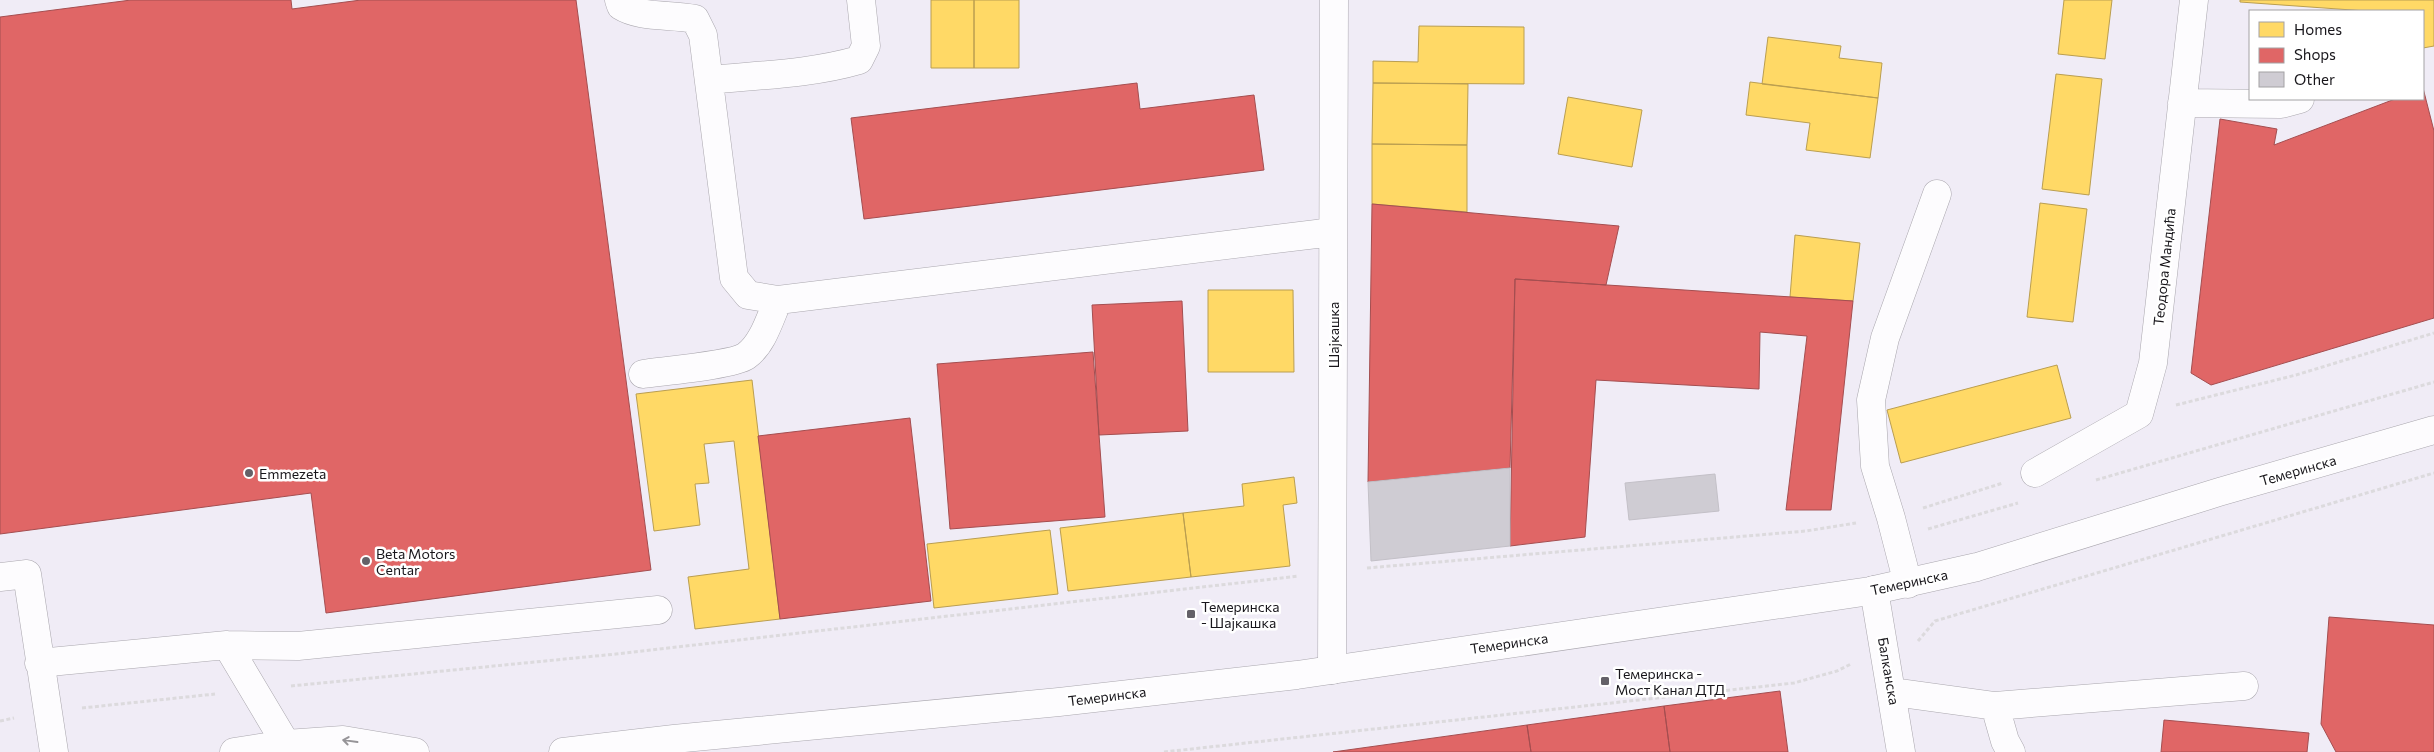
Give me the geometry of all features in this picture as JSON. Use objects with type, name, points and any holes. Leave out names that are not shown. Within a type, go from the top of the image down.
[{"type":"main road","points":[[619,0],[621,6],[632,13],[675,15],[694,19],[703,35],[734,278],[748,295],[778,300],[1333,232]]},
{"type":"main road","points":[[709,80],[843,65],[859,60],[866,46],[861,0]]},
{"type":"main road","name":"Шајкашка","points":[[1332,670],[1334,0]]},
{"type":"main road","name":"Теодора Мандића","points":[[2139,414],[2153,363],[2194,0]]},
{"type":"main road","points":[[2182,103],[2281,104],[2296,100]]},
{"type":"main road","points":[[1908,584],[1894,528],[1874,466],[1871,400],[1885,338],[1937,194]]},
{"type":"main road","points":[[643,374],[726,362],[745,356],[759,341],[778,300]]},
{"type":"main road","points":[[2035,473],[2139,414]]},
{"type":"main road","name":"Темеринска","points":[[563,752],[675,745],[1332,670],[1874,590],[1908,584],[1977,567],[2219,492],[2434,430]]},
{"type":"main road","points":[[0,577],[27,574],[54,752]]},
{"type":"main road","name":"Балканска","points":[[1874,590],[1893,692],[1901,752]]},
{"type":"main road","points":[[39,663],[227,645],[298,646],[658,610]]},
{"type":"main road","points":[[227,645],[286,744]]},
{"type":"main road","points":[[1893,692],[1981,706],[1995,706],[2244,686]]},
{"type":"main road","points":[[1995,706],[2006,741],[2012,752]]},
{"type":"main road","points":[[234,752],[286,744],[343,740],[415,752]]},
{"type":"path","points":[[2139,414],[2296,375],[2434,333]]},
{"type":"path","points":[[2094,481],[2434,382]]},
{"type":"path","points":[[1894,528],[2035,473]]},
{"type":"path","points":[[1164,752],[1794,683],[1836,671],[1885,649],[1915,644],[1935,622],[2434,473]]},
{"type":"path","points":[[0,721],[49,711],[616,654],[1333,572],[1806,531],[1894,528],[2019,503]]},
{"type":"building: Homes","points":[[931,0],[974,0],[974,68],[931,68]]},
{"type":"building: Homes","points":[[974,0],[1019,0],[1019,68],[974,68]]},
{"type":"building: Homes","points":[[2064,0],[2112,0],[2105,59],[2058,54]]},
{"type":"building: Homes","points":[[2240,0],[2434,0],[2434,46],[2424,48],[2424,10],[2352,10],[2240,2]]},
{"type":"building: Homes","points":[[1419,26],[1524,27],[1524,84],[1373,83],[1373,61],[1418,62]]},
{"type":"building: Homes","points":[[1768,37],[1841,46],[1839,58],[1882,63],[1878,98],[1762,84]]},
{"type":"building: Homes","points":[[2056,74],[2102,79],[2089,195],[2042,189]]},
{"type":"building: Homes","points":[[1750,82],[1878,98],[1870,158],[1806,150],[1810,123],[1746,115]]},
{"type":"building: Homes","points":[[1373,83],[1468,84],[1467,145],[1372,144]]},
{"type":"building: Homes","points":[[1568,97],[1642,110],[1632,167],[1558,154]]},
{"type":"building: Homes","points":[[1372,144],[1467,145],[1467,212],[1372,204]]},
{"type":"building: Homes","points":[[2040,203],[2087,209],[2073,322],[2027,317]]},
{"type":"building: Homes","points":[[1795,235],[1860,243],[1853,301],[1790,297]]},
{"type":"building: Homes","points":[[1208,290],[1293,290],[1294,372],[1208,372]]},
{"type":"building: Homes","points":[[2057,365],[2071,418],[1901,463],[1887,410]]},
{"type":"building: Homes","points":[[752,380],[780,619],[695,629],[688,577],[749,569],[734,441],[704,444],[709,483],[695,484],[700,525],[654,531],[636,394]]},
{"type":"building: Homes","points":[[1294,477],[1297,503],[1283,505],[1290,566],[1191,577],[1183,513],[1244,506],[1242,484]]},
{"type":"building: Homes","points":[[1183,513],[1191,577],[1068,591],[1060,528]]},
{"type":"building: Homes","points":[[1050,530],[1058,594],[934,608],[927,544]]},
{"type":"building: Shops","points":[[131,0],[291,0],[292,9],[361,0],[576,0],[651,570],[326,613],[311,493],[0,534],[0,17]]},
{"type":"building: Shops","points":[[1137,83],[1140,109],[1254,95],[1264,170],[864,219],[851,118]]},
{"type":"building: Shops","points":[[2424,92],[2434,131],[2434,318],[2211,385],[2191,373],[2220,119],[2277,129],[2274,145],[2392,100],[2424,100]]},
{"type":"building: Shops","points":[[1372,204],[1619,226],[1606,285],[1515,279],[1510,468],[1368,482]]},
{"type":"building: Shops","points":[[1515,279],[1853,301],[1831,510],[1786,510],[1807,336],[1760,332],[1759,389],[1596,380],[1585,537],[1510,546]]},
{"type":"building: Shops","points":[[1182,301],[1188,431],[1099,435],[1092,305]]},
{"type":"building: Shops","points":[[1093,352],[1105,517],[950,529],[937,364]]},
{"type":"building: Shops","points":[[910,418],[931,601],[780,619],[758,436]]},
{"type":"building: Shops","points":[[2329,617],[2434,625],[2434,752],[2336,752],[2321,724]]},
{"type":"building: Shops","points":[[1780,691],[1788,752],[1670,752],[1664,706]]},
{"type":"building: Shops","points":[[1664,706],[1670,752],[1531,752],[1527,725]]},
{"type":"building: Shops","points":[[2164,720],[2309,733],[2307,752],[2161,752]]},
{"type":"building: Shops","points":[[1527,725],[1531,752],[1333,752]]},
{"type":"building: Other","points":[[1510,468],[1510,546],[1371,561],[1368,482]]},
{"type":"building: Other","points":[[1715,474],[1719,511],[1629,520],[1625,483]]},
{"type":"place","name":"Emmezeta","points":[[249,473]]},
{"type":"place","name":"Beta Motors Centar","points":[[366,561]]},
{"type":"place","name":"Темеринска - Шајкашка","points":[[1191,614]]},
{"type":"place","name":"Темеринска - Мост Канал ДТД","points":[[1605,681]]}]
